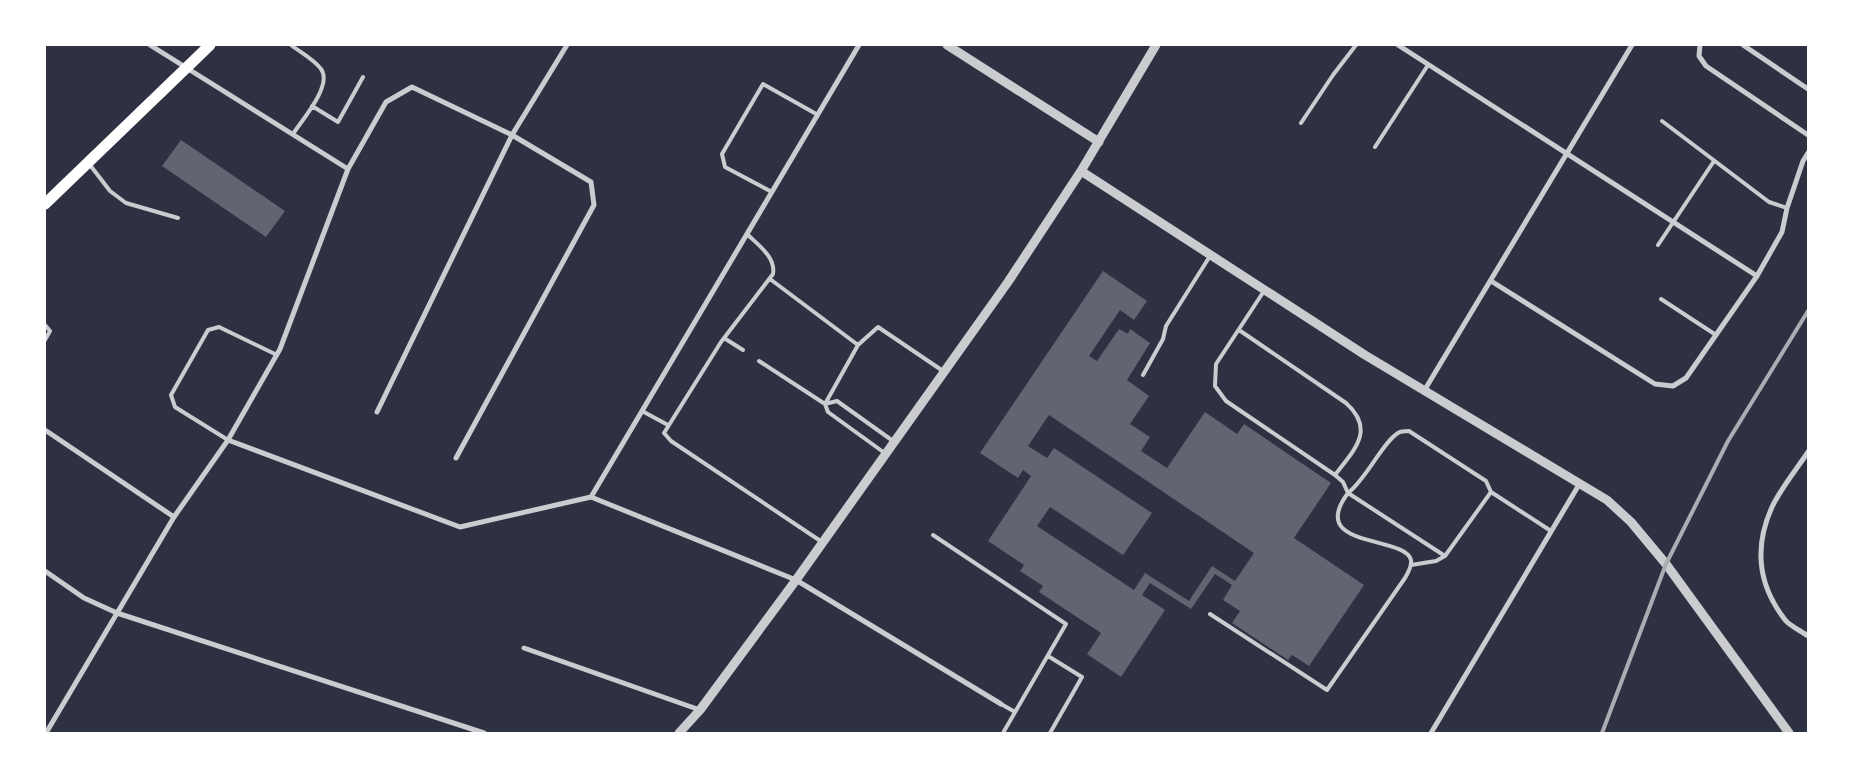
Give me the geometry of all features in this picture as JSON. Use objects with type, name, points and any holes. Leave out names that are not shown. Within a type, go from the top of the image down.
[{"type":"main road","points":[[45,204],[189,68],[210,45]]},
{"type":"street","points":[[150,45],[348,169]]},
{"type":"street","points":[[378,412],[512,135],[567,45]]},
{"type":"street","points":[[591,496],[858,45]]},
{"type":"street","points":[[947,45],[1099,142]]},
{"type":"street","points":[[679,733],[700,710],[796,580],[945,372],[1081,171],[1156,45]]},
{"type":"street","points":[[1398,45],[1757,276]]},
{"type":"street","points":[[1424,391],[1632,45]]},
{"type":"street","points":[[1700,45],[1699,56],[1706,66],[1808,135]]},
{"type":"street","points":[[1743,45],[1808,89]]},
{"type":"street","points":[[46,733],[174,516],[228,440],[277,355],[348,169],[386,102],[412,87],[512,135],[591,182],[594,205],[456,458]]},
{"type":"street","points":[[1491,281],[1656,384],[1673,386],[1686,378],[1757,276],[1782,232],[1787,208],[1803,161],[1808,153]]},
{"type":"street","points":[[1081,171],[1210,256],[1424,391],[1580,483],[1619,510],[1666,564],[1789,733]]},
{"type":"street","points":[[45,430],[174,516]]},
{"type":"street","points":[[228,440],[460,527],[591,496],[796,580],[1001,704]]},
{"type":"street","points":[[1808,452],[1772,506],[1763,536],[1759,560],[1766,587],[1787,622],[1808,636]]},
{"type":"street","points":[[1431,733],[1580,483]]},
{"type":"street","points":[[45,571],[84,598],[117,613],[484,733]]},
{"type":"street","points":[[524,648],[700,710]]},
{"type":"lane","points":[[291,45],[321,68],[324,76],[322,90],[293,134]]},
{"type":"lane","points":[[1300,123],[1332,75],[1356,45]]},
{"type":"lane","points":[[1375,146],[1428,64]]},
{"type":"lane","points":[[312,106],[338,122],[363,77]]},
{"type":"lane","points":[[772,192],[725,167],[722,154],[726,146],[763,84],[818,114]]},
{"type":"lane","points":[[1662,121],[1769,202],[1787,208]]},
{"type":"lane","points":[[1658,245],[1714,160]]},
{"type":"lane","points":[[89,163],[110,192],[126,203],[178,218]]},
{"type":"lane","points":[[747,234],[768,253],[774,269],[770,279],[724,338],[664,433],[672,441],[822,542]]},
{"type":"lane","points":[[1143,375],[1163,339],[1166,326],[1210,256]]},
{"type":"lane","points":[[770,279],[858,345]]},
{"type":"lane","points":[[1264,290],[1216,364],[1214,379],[1218,392],[1226,401],[1336,475],[1343,482],[1348,493],[1445,556]]},
{"type":"lane","points":[[1661,299],[1716,335]]},
{"type":"lane","points":[[45,325],[50,331],[45,340]]},
{"type":"lane","points":[[228,440],[175,407],[170,395],[208,330],[219,327],[277,355]]},
{"type":"lane","points":[[825,404],[858,345],[878,328],[945,372]]},
{"type":"lane","points":[[1238,330],[1346,403],[1358,415],[1362,427],[1359,439],[1336,475]]},
{"type":"lane","points":[[724,338],[743,350]]},
{"type":"lane","points":[[759,361],[825,404],[828,412],[886,454]]},
{"type":"lane","points":[[825,404],[837,401],[895,442]]},
{"type":"lane","points":[[642,411],[668,425]]},
{"type":"lane","points":[[1210,614],[1327,690],[1405,578],[1411,565],[1409,556],[1403,550],[1356,536],[1345,530],[1338,513],[1348,493],[1360,482],[1392,438],[1400,431],[1409,431],[1486,481],[1491,492],[1552,530]]},
{"type":"lane","points":[[1411,565],[1436,562],[1445,556],[1491,492]]},
{"type":"lane","points":[[933,535],[1066,624],[1003,733]]},
{"type":"lane","points":[[1048,656],[1082,677],[1050,733]]},
{"type":"lane","points":[[1001,704],[1015,712]]},
{"type":"building","points":[[181,140],[285,211],[266,237],[162,166]]},
{"type":"building","points":[[1103,271],[1147,301],[1134,320],[1120,310],[1089,356],[1097,361],[1119,329],[1128,334],[1130,329],[1150,343],[1127,380],[1149,396],[1130,424],[1150,437],[1141,451],[1167,468],[1205,412],[1237,434],[1244,424],[1331,483],[1294,538],[1364,585],[1309,666],[1292,655],[1288,660],[1232,623],[1240,611],[1223,600],[1232,585],[1215,574],[1191,609],[1150,583],[1142,595],[1165,610],[1121,677],[1087,654],[1101,633],[1039,592],[1043,586],[1020,571],[1024,565],[988,541],[1031,476],[1023,470],[1018,478],[980,453]],"holes":[[[1049,415],[1254,553],[1235,581],[1212,566],[1189,601],[1145,573],[1134,590],[1037,526],[1050,507],[1123,555],[1152,513],[1054,448],[1047,458],[1028,446]]]},
{"type":"railway","points":[[1602,733],[1666,564],[1728,441],[1808,311]]}]
